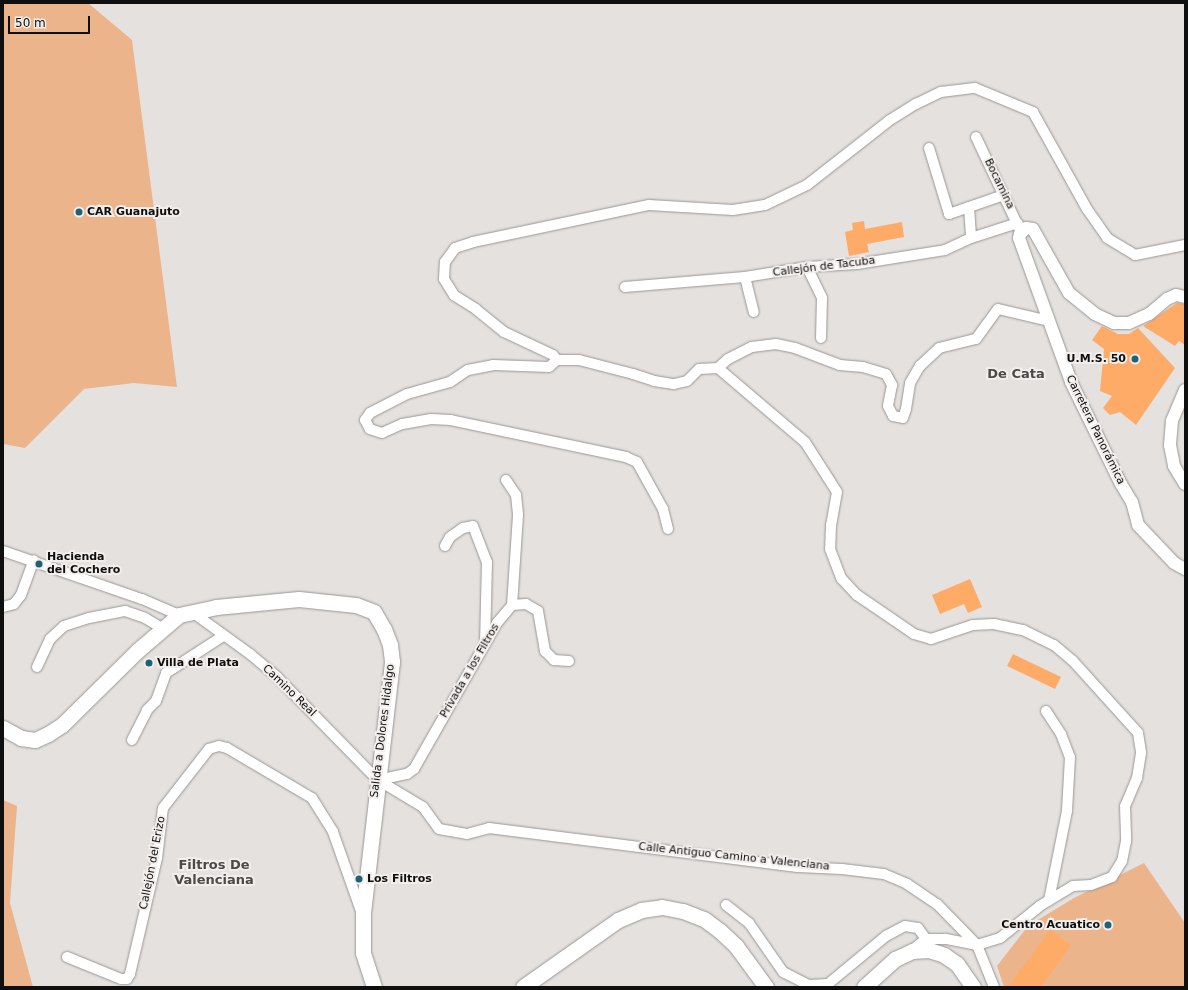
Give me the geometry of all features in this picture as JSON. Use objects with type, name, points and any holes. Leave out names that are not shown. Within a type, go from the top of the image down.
[{"type":"main road","name":"Salida a Dolores Hidalgo","points":[[3,728],[21,738],[35,740],[48,734],[62,725],[137,651],[163,629],[185,614],[216,607],[299,598],[356,605],[374,612],[390,645],[392,662],[363,914],[363,953],[374,987]]},
{"type":"main road","points":[[523,987],[618,920],[641,910],[662,907],[683,911],[704,919],[720,930],[736,946],[766,987]]},
{"type":"main road","points":[[864,987],[895,959],[908,953],[929,950],[944,954],[957,964],[973,987]]},
{"type":"street","points":[[557,360],[553,355],[504,332],[476,309],[454,295],[444,279],[445,262],[455,248],[473,242],[649,205],[733,210],[765,205],[807,185],[890,120],[916,104],[941,92],[975,88],[1034,112],[1086,209],[1107,238],[1135,255],[1185,245]]},
{"type":"street","name":"Bocamina","points":[[976,137],[1019,228]]},
{"type":"street","points":[[929,148],[949,214],[1004,195]]},
{"type":"street","points":[[969,207],[971,238]]},
{"type":"street","points":[[1019,228],[1033,229],[1069,293],[1095,314],[1114,323],[1129,323],[1150,314],[1167,299],[1176,295],[1185,297]]},
{"type":"street","name":"Callejón de Tacuba","points":[[625,287],[745,278],[807,267],[857,264],[945,250],[971,238],[1019,228]]},
{"type":"street","name":"Carretera Panorámica","points":[[1019,228],[1019,238],[1071,382],[1121,484],[1132,502],[1138,526],[1174,563],[1185,570]]},
{"type":"street","points":[[807,267],[822,298],[821,338]]},
{"type":"street","points":[[745,278],[754,312]]},
{"type":"street","points":[[668,529],[663,509],[637,462],[626,457],[451,420],[431,419],[402,424],[382,433],[370,430],[365,420],[370,413],[407,394],[450,382],[468,370],[493,365],[549,367],[557,360],[579,360],[654,381],[674,384],[687,380],[699,369],[718,368],[728,359],[752,347],[776,344],[795,348],[840,365],[863,367],[886,374],[892,385],[888,406],[893,416],[903,418],[910,383],[920,366],[939,348],[976,339],[998,309],[1049,321]]},
{"type":"street","points":[[718,368],[805,442],[837,492],[831,525],[830,549],[841,578],[856,594],[914,634],[931,640],[973,625],[994,624],[1023,630],[1054,645],[1073,661],[1138,732],[1141,753],[1137,778],[1125,806],[1126,841],[1122,861],[1112,877],[1091,885],[1073,886],[1048,900],[1000,938],[977,945],[945,939],[926,939],[908,953]]},
{"type":"street","points":[[1185,390],[1172,421],[1170,445],[1174,466],[1185,484]]},
{"type":"street","points":[[506,480],[516,495],[518,515],[512,605],[526,604],[538,611],[545,651],[554,660],[569,661]]},
{"type":"street","points":[[445,546],[450,537],[463,528],[473,526],[486,562],[485,644]]},
{"type":"street","name":"Camino Real","points":[[3,551],[34,560],[142,600],[185,614],[224,636],[250,654],[277,677],[378,780]]},
{"type":"street","points":[[3,607],[14,604],[21,595],[34,560]]},
{"type":"street","name":"Privada a los Filtros","points":[[378,780],[407,774],[414,769],[497,623],[512,605]]},
{"type":"street","points":[[37,667],[50,639],[64,626],[89,618],[125,611],[145,618],[163,629]]},
{"type":"street","points":[[132,740],[147,710],[156,701],[166,673],[224,636]]},
{"type":"street","points":[[1046,711],[1061,734],[1070,757],[1067,812],[1048,900]]},
{"type":"street","name":"Callejón del Erizo","points":[[67,957],[121,979],[127,979],[130,974],[157,858],[163,808],[209,749],[219,746],[228,748],[312,798],[333,832],[363,914]]},
{"type":"street","name":"Calle Antiguo Camino a Valenciana","points":[[378,780],[423,807],[439,829],[467,834],[489,828],[798,867],[842,869],[884,874],[907,884],[937,904],[977,945]]},
{"type":"street","points":[[726,905],[750,923],[783,972],[809,985],[828,984],[886,936],[905,926],[918,928],[926,939]]},
{"type":"street","points":[[977,945],[994,987]]},
{"type":"shaded area","name":"CAR Guanajuto","points":[[3,3],[88,3],[132,40],[177,387],[134,383],[84,389],[25,448],[3,444]]},
{"type":"shaded area","points":[[3,800],[17,806],[10,903],[33,987],[3,987]]},
{"type":"shaded area","name":"Centro Acuatico","points":[[1144,863],[1185,923],[1185,987],[1004,987],[997,966],[1028,926],[1074,898]]},
{"type":"building","points":[[864,221],[865,229],[902,222],[904,237],[867,244],[869,252],[849,256],[845,232],[853,230],[852,223]]},
{"type":"building","points":[[1177,303],[1185,304],[1185,345],[1179,341],[1175,346],[1143,326]]},
{"type":"building","name":"U.M.S. 50","points":[[1102,326],[1118,334],[1129,334],[1138,328],[1175,368],[1136,425],[1120,412],[1110,415],[1103,408],[1112,396],[1100,391],[1104,349],[1092,340]]},
{"type":"building","points":[[970,579],[982,607],[968,613],[964,604],[940,614],[932,595]]},
{"type":"building","points":[[1013,654],[1061,677],[1055,689],[1007,666]]},
{"type":"building","points":[[1050,930],[1071,945],[1041,987],[1008,987]]},
{"type":"place","name":"CAR Guanajuto","points":[[79,212]]},
{"type":"place","name":"U.M.S. 50","points":[[1135,359]]},
{"type":"place","name":"Hacienda del Cochero","points":[[39,564]]},
{"type":"place","name":"Villa de Plata","points":[[149,663]]},
{"type":"place","name":"Los Filtros","points":[[359,879]]},
{"type":"place","name":"Centro Acuatico","points":[[1108,925]]},
{"type":"district","name":"De Cata","points":[[1016,374]]},
{"type":"district","name":"Filtros De Valenciana","points":[[214,874]]}]
